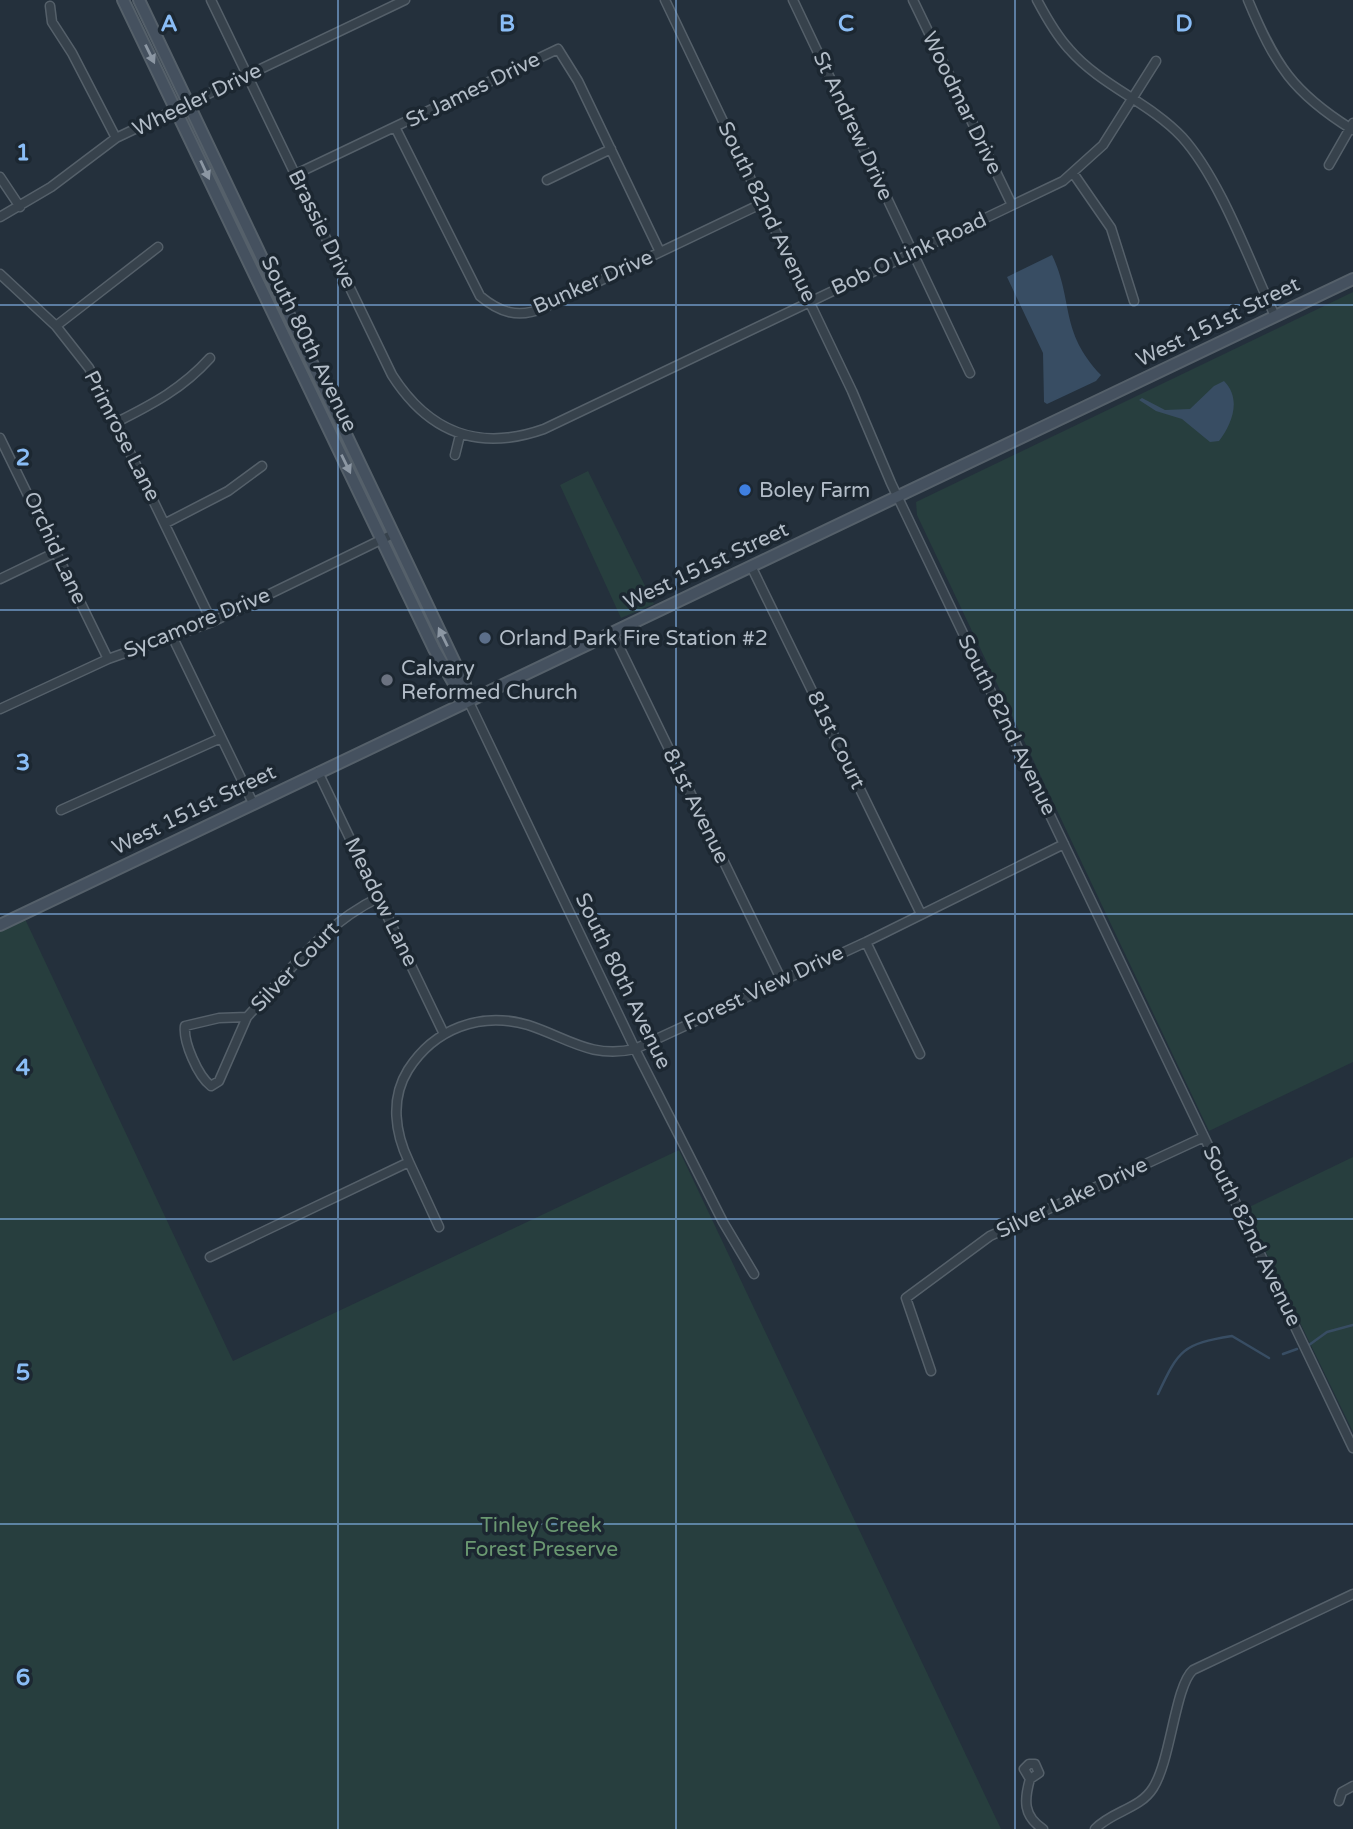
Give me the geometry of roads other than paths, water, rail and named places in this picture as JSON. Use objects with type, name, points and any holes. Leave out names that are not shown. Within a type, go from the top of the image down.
[{"type":"street","name":"South 80th Avenue","points":[[123,0],[447,675],[468,700]]},
{"type":"street","name":"South 80th Avenue","points":[[139,0],[465,684],[468,700],[506,786],[635,1049],[723,1222],[754,1274]]},
{"type":"street","name":"Brassie Drive","points":[[211,0],[392,376],[422,413],[460,435]]},
{"type":"street","name":"Wheeler Drive","points":[[0,217],[20,207],[116,138],[405,0]]},
{"type":"street","name":"South 82nd Avenue","points":[[665,0],[810,301],[898,496],[1353,1448]]},
{"type":"street","name":"St Andrew Drive","points":[[793,0],[970,373]]},
{"type":"street","name":"Woodmar Drive","points":[[912,0],[1012,205]]},
{"type":"street","points":[[1037,0],[1068,49],[1099,76],[1161,118],[1197,156],[1275,316]]},
{"type":"street","points":[[1248,0],[1275,56],[1292,83],[1325,114],[1352,127],[1329,164]]},
{"type":"street","points":[[50,6],[52,22],[72,53],[116,138]]},
{"type":"street","name":"St James Drive","points":[[296,174],[558,49],[578,81],[660,252]]},
{"type":"street","name":"Bob O Link Road","points":[[460,435],[501,439],[544,429],[1012,205],[1073,173],[1103,145],[1156,61]]},
{"type":"street","name":"Bunker Drive","points":[[395,127],[469,278],[480,296],[502,312],[515,314],[537,311],[763,203]]},
{"type":"street","points":[[547,180],[611,149]]},
{"type":"street","points":[[1073,173],[1111,228],[1134,301]]},
{"type":"street","points":[[0,177],[20,207]]},
{"type":"street","points":[[56,326],[158,247]]},
{"type":"street","name":"Primrose Lane","points":[[0,274],[56,326],[89,368],[212,622]]},
{"type":"street","name":"West 151st Street","points":[[0,925],[1353,279]]},
{"type":"street","points":[[117,422],[161,400],[189,381],[210,358]]},
{"type":"street","points":[[454,454],[460,435]]},
{"type":"street","name":"Orchid Lane","points":[[0,439],[108,659]]},
{"type":"street","points":[[166,523],[228,491],[262,466]]},
{"type":"street","name":"Sycamore Drive","points":[[0,709],[108,659],[212,622],[393,534]]},
{"type":"street","points":[[0,579],[56,552]]},
{"type":"street","name":"81st Court","points":[[751,566],[921,914]]},
{"type":"street","name":"81st Avenue","points":[[612,632],[781,979]]},
{"type":"street","points":[[173,638],[253,803]]},
{"type":"street","points":[[61,810],[221,738]]},
{"type":"street","name":"Meadow Lane","points":[[318,772],[443,1032]]},
{"type":"street","name":"Forest View Drive","points":[[439,1227],[409,1162],[396,1119],[398,1089],[414,1062],[443,1032],[475,1022],[513,1022],[586,1050],[616,1054],[635,1049],[781,979],[866,942],[1064,844]]},
{"type":"street","name":"Silver Court","points":[[247,1017],[219,1018],[185,1026],[184,1036],[204,1081],[211,1086],[219,1081],[247,1017],[324,934],[355,909],[380,897]]},
{"type":"street","points":[[866,942],[920,1054]]},
{"type":"street","name":"Silver Lake Drive","points":[[931,1371],[906,1298],[990,1236],[1204,1136]]},
{"type":"street","points":[[211,1257],[409,1162]]},
{"type":"street","points":[[1096,1829],[1109,1816],[1136,1804],[1152,1791],[1175,1728],[1182,1689],[1192,1670],[1353,1594]]},
{"type":"street","points":[[1030,1779],[1025,1806],[1027,1815],[1043,1829]]},
{"type":"street","points":[[1339,1801],[1342,1792],[1353,1786]]},
{"type":"water","points":[[1052,255],[1059,272],[1073,330],[1088,359],[1101,375],[1096,381],[1047,404],[1044,402],[1043,353],[1007,277]]},
{"type":"water","points":[[1224,381],[1234,403],[1228,427],[1219,441],[1210,442],[1182,419],[1156,411],[1139,400],[1142,398],[1165,410],[1190,409],[1214,386]]},
{"type":"waterway","points":[[1309,1345],[1327,1332],[1353,1325]]},
{"type":"waterway","points":[[1158,1394],[1184,1351],[1203,1342],[1232,1336],[1269,1358]]},
{"type":"waterway","points":[[1283,1354],[1297,1349]]},
{"type":"place","name":"Boley Farm","points":[[745,490]]},
{"type":"place","name":"Orland Park Fire Station #2","points":[[485,638]]},
{"type":"place","name":"Calvary Reformed Church","points":[[387,680]]},
{"type":"park label","name":"Tinley Creek Forest Preserve","points":[[541,1537]]}]
